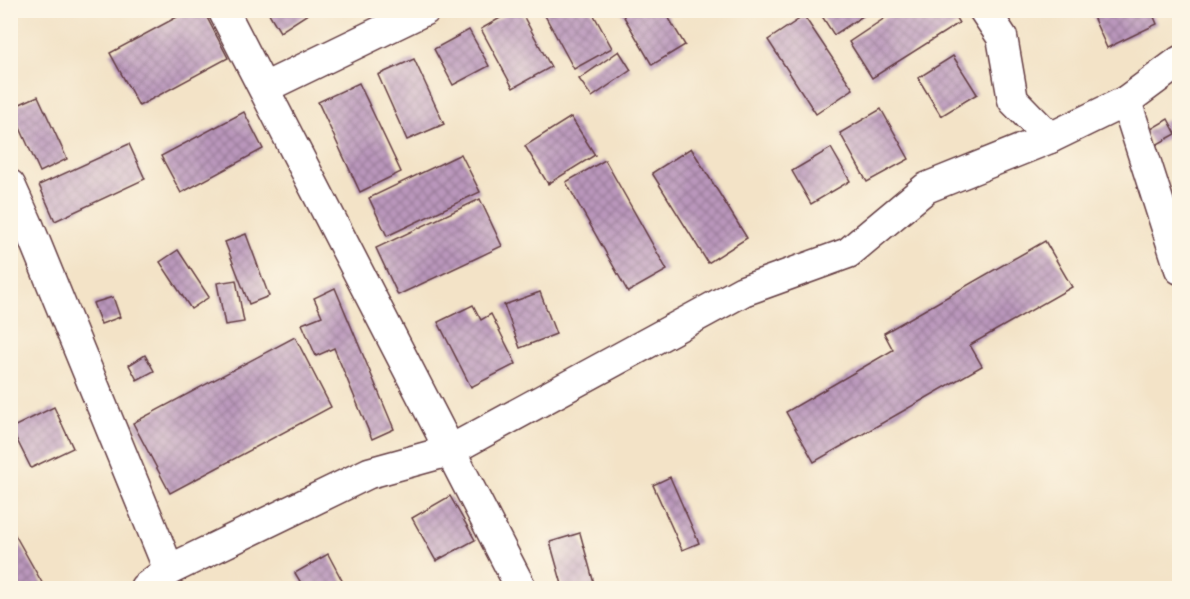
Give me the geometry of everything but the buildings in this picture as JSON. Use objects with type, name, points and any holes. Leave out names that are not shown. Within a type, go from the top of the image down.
[{"type":"street","points":[[223,10],[521,588]]},
{"type":"street","points":[[264,88],[425,10]]},
{"type":"street","points":[[984,10],[1002,37],[1013,100],[1050,138]]},
{"type":"street","points":[[145,588],[169,570],[369,473],[449,451],[743,291],[848,253],[926,188],[1050,138],[1126,101],[1179,61]]},
{"type":"street","points":[[1126,101],[1179,269]]},
{"type":"street","points":[[10,185],[169,570]]}]
